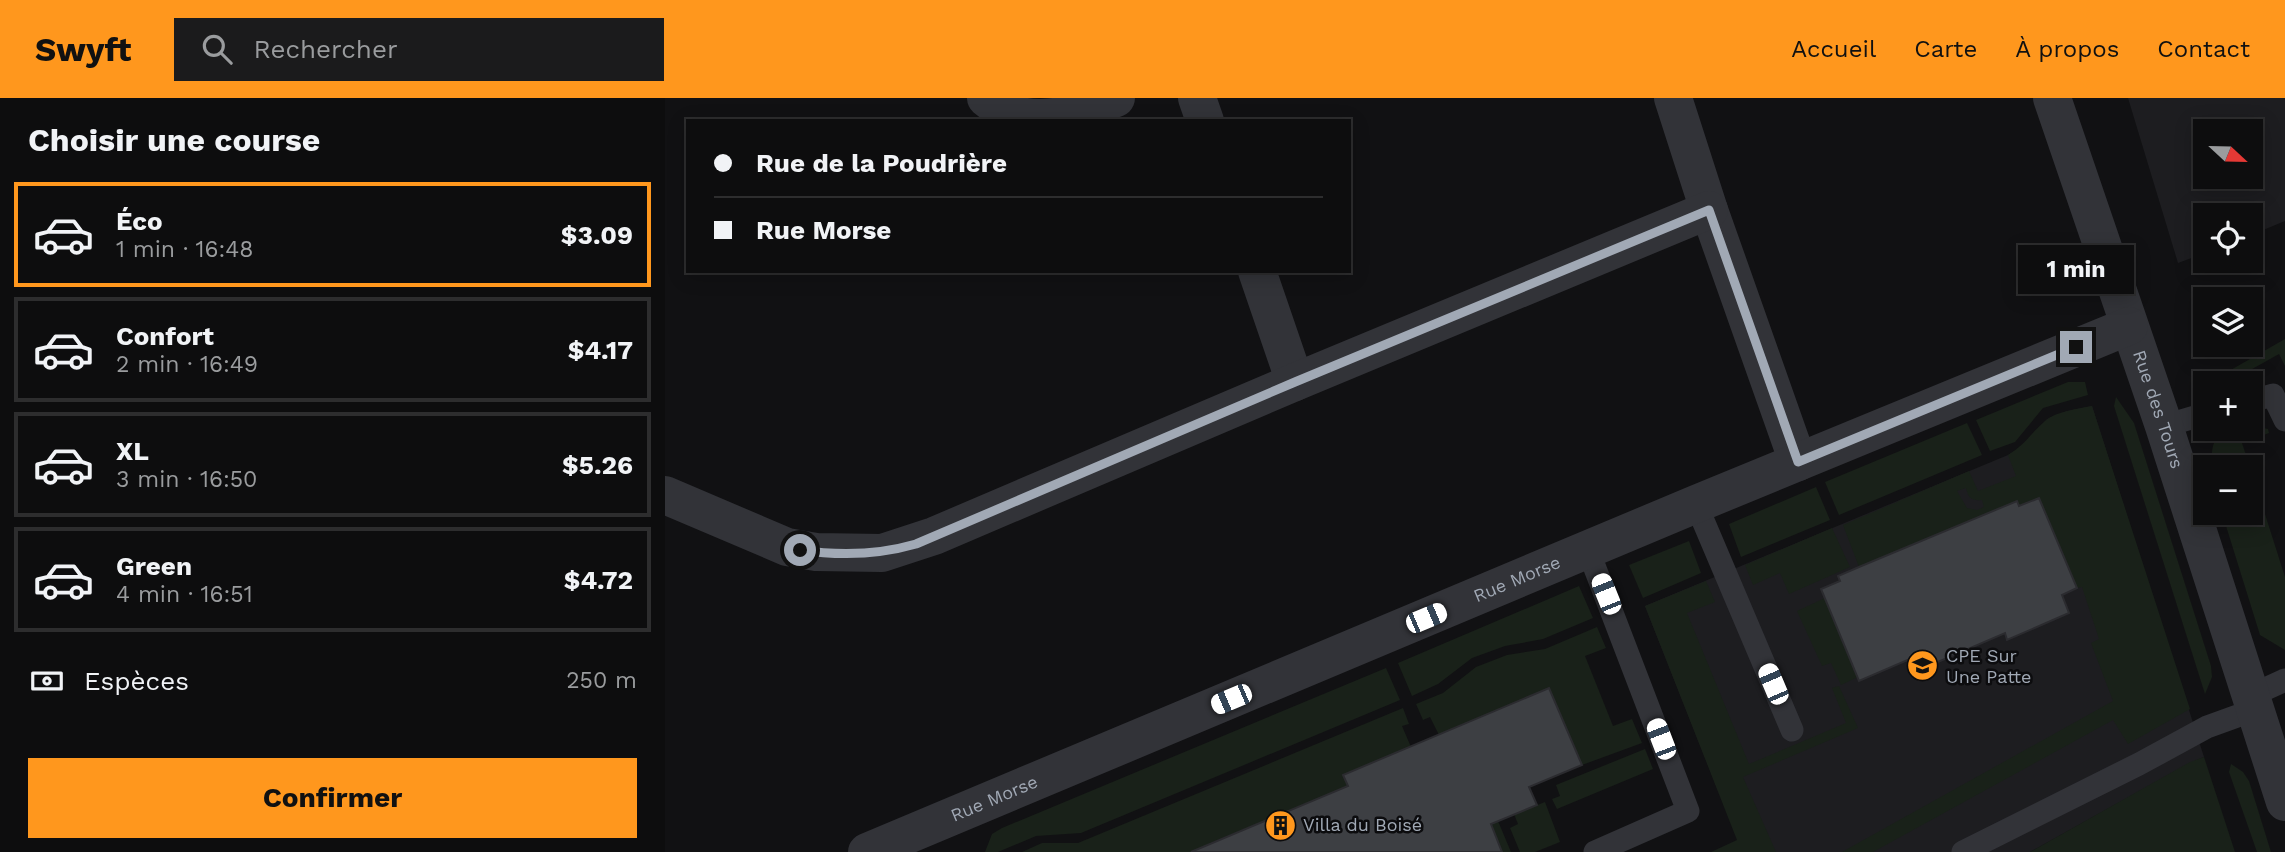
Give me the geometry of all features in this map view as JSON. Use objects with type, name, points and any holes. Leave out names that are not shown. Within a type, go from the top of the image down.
[{"type":"street","points":[[986,98],[1006,112],[1038,119],[1072,114],[1115,98]]},
{"type":"street","points":[[1197,98],[1204,119]]},
{"type":"street","points":[[1673,98],[1709,210],[1798,462]]},
{"type":"street","name":"Rue des Tours","points":[[2052,98],[2164,426],[2285,802]]},
{"type":"street","points":[[665,495],[787,547],[824,553],[881,553],[934,537],[1295,382],[1709,210]]},
{"type":"street","points":[[1258,273],[1295,382]]},
{"type":"street","name":"Rue Morse","points":[[867,852],[940,838],[1696,504],[2129,326]]},
{"type":"lane","points":[[2263,398],[2273,395],[2285,420]]},
{"type":"lane","points":[[2164,426],[2193,418]]},
{"type":"lane","points":[[1696,504],[1792,730]]},
{"type":"lane","points":[[1588,551],[1688,811],[1595,852]]},
{"type":"lane","points":[[1963,852],[2139,764],[2252,703],[2285,680]]},
{"type":"shaded area","points":[[2128,98],[2285,98],[2285,221],[2263,230],[2263,203],[2193,203],[2193,257],[2178,263]]},
{"type":"shaded area","points":[[2285,339],[2285,366],[2279,354],[2249,371],[2229,371],[2254,357],[2263,357],[2263,352]]},
{"type":"shaded area","points":[[2068,382],[2085,382],[2088,395],[2043,408],[2015,442],[1990,451],[1976,420]]},
{"type":"shaded area","points":[[2116,397],[2134,423],[2211,666],[2212,677],[2205,694],[2114,406]]},
{"type":"shaded area","name":"CPE Sur Une Patte","points":[[2092,406],[2204,757],[2030,852],[1750,852],[1717,788],[1645,606],[2008,455],[2025,445],[2047,419],[2067,411]]},
{"type":"shaded area","points":[[2092,406],[2190,709],[2128,744],[2113,720],[1873,852],[1842,852],[2113,701],[2091,643],[2099,639],[2082,587],[2077,588],[2039,498],[1981,522],[1979,517],[1859,567],[1843,525],[1969,471],[1978,491],[2016,476],[2008,455],[2050,418]],"holes":[[[1966,488],[1971,498],[1982,500],[1984,507],[1977,510],[1967,508],[1957,491]]]},
{"type":"shaded area","points":[[1967,423],[1982,455],[1839,515],[1825,482]]},
{"type":"shaded area","points":[[2263,428],[2268,429],[2269,433],[2263,435]]},
{"type":"shaded area","points":[[2247,441],[2242,443],[2246,455],[2212,455],[2214,443]]},
{"type":"shaded area","points":[[1816,487],[1830,520],[1741,557],[1729,524]]},
{"type":"shaded area","points":[[2263,508],[2285,577],[2285,650],[2260,635],[2226,525],[2263,525]]},
{"type":"shaded area","points":[[1832,528],[1850,567],[1789,594],[1780,573],[1753,585],[1745,565]]},
{"type":"shaded area","points":[[1689,541],[1701,573],[1643,598],[1629,565]]},
{"type":"shaded area","points":[[1706,581],[1715,602],[1687,613],[1749,764],[1846,723],[1832,688],[1839,686],[1858,728],[1743,777],[1776,852],[1711,852],[1737,840],[1645,606]]},
{"type":"shaded area","points":[[1579,586],[1593,618],[1543,639],[1505,646],[1472,658],[1438,684],[1412,696],[1398,663]]},
{"type":"shaded area","points":[[1825,598],[1858,677],[1841,685],[1831,663],[1822,666],[1797,611]]},
{"type":"shaded area","points":[[1597,627],[1606,648],[1585,656],[1613,726],[1632,719],[1642,743],[1582,765],[1549,688],[1439,735],[1430,717],[1423,720],[1416,704],[1443,693],[1476,667],[1507,655],[1545,649]]},
{"type":"shaded area","points":[[1386,668],[1400,700],[1081,833],[1036,836],[998,852],[985,852],[992,834],[1002,828]]},
{"type":"shaded area","points":[[1403,708],[1409,724],[1402,726],[1411,747],[1343,775],[1375,852],[1317,852],[1298,807],[1210,843],[1213,852],[1022,852],[1042,843],[1078,843]]},
{"type":"shaded area","points":[[1645,749],[1653,769],[1557,809],[1552,799],[1560,796],[1556,785]]},
{"type":"shaded area","points":[[2204,757],[2235,852],[2030,852],[2190,762]]},
{"type":"shaded area","points":[[2231,764],[2243,772],[2249,781],[2271,852],[2257,852],[2229,772]]},
{"type":"shaded area","points":[[1545,802],[1560,842],[1535,852],[1520,852],[1510,828],[1518,824],[1514,814]]},
{"type":"shaded area","points":[[1498,821],[1511,852],[1502,852],[1491,824]]},
{"type":"building","points":[[2039,498],[2077,588],[2062,595],[2069,613],[2007,640],[2005,633],[1924,668],[1919,655],[1859,681],[1821,589],[1840,581],[1838,576],[2017,501],[2019,506]]},
{"type":"building","points":[[1549,688],[1582,765],[1529,787],[1537,805],[1491,824],[1502,852],[1191,852],[1348,786],[1343,775]]},
{"type":"place","name":"CPE Sur Une Patte","points":[[1923,666]]},
{"type":"place","name":"Villa du Boisé","points":[[1280,825]]},
{"type":"route","points":[[800,550],[865,554],[897,550],[916,544],[1295,382],[1709,210],[1798,462],[2076,347]]}]
